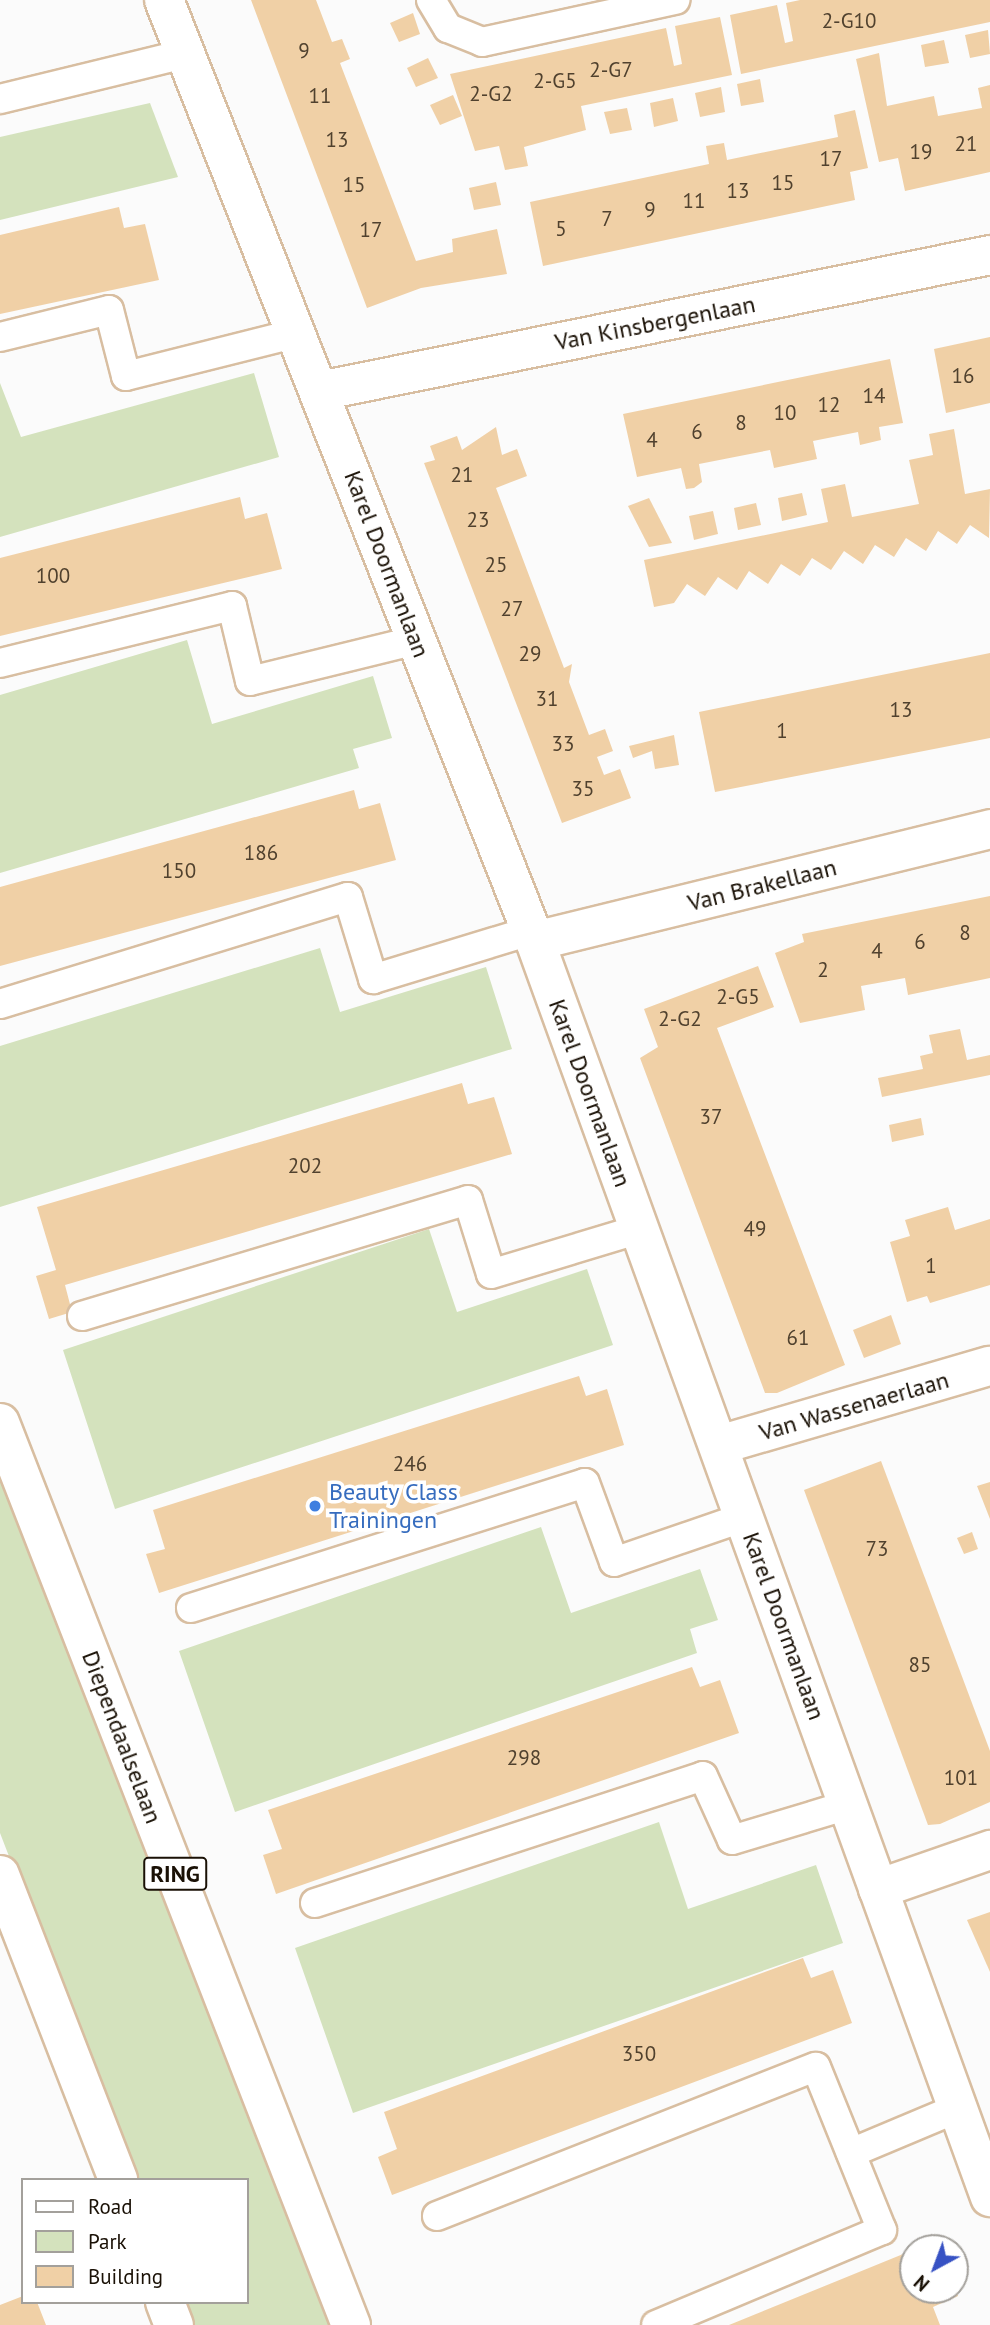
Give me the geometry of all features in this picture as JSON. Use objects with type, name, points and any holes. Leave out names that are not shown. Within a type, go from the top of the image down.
[{"type":"street","name":"Karel Doormanlaan","points":[[164,0],[320,391],[532,936],[990,2197]]},
{"type":"street","name":"Van Kinsbergenlaan","points":[[320,391],[990,254]]},
{"type":"street","name":"Van Brakellaan","points":[[532,936],[990,829]]},
{"type":"street","name":"Van Wassenaerlaan","points":[[719,1445],[990,1366]]},
{"type":"street","name":"Diependaalselaan","points":[[0,1423],[351,2325]]},
{"type":"street","points":[[878,1889],[990,1850]]},
{"type":"street","points":[[0,1875],[117,2178]]},
{"type":"street","points":[[166,2304],[174,2325]]},
{"type":"lane","points":[[431,0],[448,28],[482,42],[675,0]]},
{"type":"lane","points":[[0,99],[185,54]]},
{"type":"lane","points":[[0,337],[109,310],[126,376],[297,333]]},
{"type":"lane","points":[[0,663],[232,606],[250,681],[417,640]]},
{"type":"lane","points":[[0,1004],[348,897],[373,979],[532,936]]},
{"type":"lane","points":[[82,1316],[468,1200],[491,1275],[640,1229]]},
{"type":"lane","points":[[191,1608],[585,1483],[614,1562],[745,1517]]},
{"type":"lane","points":[[315,1903],[703,1776],[732,1840],[848,1805]]},
{"type":"lane","points":[[437,2216],[816,2067],[882,2230],[656,2325]]},
{"type":"lane","points":[[851,2153],[958,2108]]},
{"type":"green space","points":[[150,103],[178,177],[0,220],[0,137]]},
{"type":"green space","points":[[254,373],[279,457],[0,537],[0,383],[21,437]]},
{"type":"green space","points":[[187,640],[212,724],[373,676],[392,738],[353,749],[359,768],[0,873],[0,695]]},
{"type":"green space","points":[[320,948],[340,1012],[486,967],[512,1049],[0,1207],[0,1046]]},
{"type":"green space","points":[[429,1229],[457,1312],[587,1269],[613,1345],[115,1509],[63,1350]]},
{"type":"green space","points":[[0,1460],[335,2325],[190,2325],[183,2304],[248,2304],[248,2178],[133,2178],[0,1833]]},
{"type":"green space","points":[[541,1527],[571,1613],[700,1569],[718,1620],[690,1629],[697,1653],[235,1812],[179,1651]]},
{"type":"green space","points":[[659,1822],[688,1909],[816,1865],[843,1943],[353,2113],[295,1948]]},
{"type":"building","points":[[251,0],[316,0],[332,42],[342,39],[350,59],[340,63],[416,261],[453,252],[452,239],[497,229],[507,274],[421,288],[367,308]]},
{"type":"building","points":[[800,0],[990,0],[990,22],[741,74],[730,15],[777,5],[785,43],[793,41],[786,3]]},
{"type":"building","points":[[413,13],[420,34],[399,42],[390,23]]},
{"type":"building","points":[[720,17],[732,75],[581,106],[586,130],[524,147],[528,166],[505,170],[499,146],[475,151],[450,74],[666,28],[674,66],[682,64],[675,26]]},
{"type":"building","points":[[988,30],[990,54],[970,58],[965,35]]},
{"type":"building","points":[[944,40],[949,63],[925,67],[921,45]]},
{"type":"building","points":[[879,53],[887,106],[934,96],[938,116],[982,108],[978,88],[990,85],[990,172],[905,191],[898,158],[879,162],[856,59]]},
{"type":"building","points":[[428,58],[438,78],[416,87],[407,68]]},
{"type":"building","points":[[760,79],[764,102],[741,106],[737,84]]},
{"type":"building","points":[[721,87],[725,112],[700,117],[695,93]]},
{"type":"building","points":[[453,95],[462,116],[440,125],[430,105]]},
{"type":"building","points":[[673,98],[678,121],[654,127],[650,103]]},
{"type":"building","points":[[627,108],[632,130],[610,134],[604,112]]},
{"type":"building","points":[[855,110],[868,168],[850,172],[855,200],[543,266],[530,202],[709,164],[706,146],[724,143],[727,160],[838,137],[834,115]]},
{"type":"building","points":[[496,182],[501,205],[474,210],[469,188]]},
{"type":"building","points":[[119,207],[124,228],[145,224],[159,280],[0,314],[0,235]]},
{"type":"building","points":[[990,337],[990,403],[946,413],[934,349]]},
{"type":"building","points":[[890,359],[903,423],[879,427],[881,440],[860,445],[858,432],[813,441],[817,459],[774,468],[770,450],[699,464],[702,482],[694,488],[686,489],[681,468],[637,477],[623,414]]},
{"type":"building","points":[[496,427],[502,455],[517,449],[527,476],[496,488],[564,668],[572,664],[569,682],[589,735],[605,729],[613,751],[597,757],[604,775],[620,769],[631,798],[562,823],[424,463],[435,460],[430,446],[457,436],[462,450]]},
{"type":"building","points":[[954,429],[965,494],[990,489],[989,538],[970,525],[957,544],[938,531],[926,551],[906,538],[894,557],[875,545],[863,564],[844,551],[831,570],[812,558],[800,576],[781,564],[768,584],[749,571],[737,590],[718,577],[705,596],[687,584],[674,603],[654,607],[644,560],[828,522],[821,489],[845,484],[852,517],[919,504],[909,460],[933,455],[929,434]]},
{"type":"building","points":[[802,493],[807,515],[782,521],[778,498]]},
{"type":"building","points":[[240,497],[245,519],[267,513],[282,569],[0,636],[0,558]]},
{"type":"building","points":[[649,498],[672,543],[649,547],[628,506]]},
{"type":"building","points":[[756,503],[761,525],[738,530],[734,508]]},
{"type":"building","points":[[713,511],[718,534],[694,540],[689,516]]},
{"type":"building","points":[[990,653],[990,738],[715,792],[699,712]]},
{"type":"building","points":[[674,735],[679,765],[655,769],[652,751],[633,758],[629,746]]},
{"type":"building","points":[[354,790],[359,809],[380,803],[396,860],[0,966],[0,887]]},
{"type":"building","points":[[990,896],[990,978],[908,995],[905,978],[861,986],[865,1010],[800,1023],[775,953],[804,942],[802,934]]},
{"type":"building","points":[[758,966],[774,1007],[717,1028],[845,1365],[777,1393],[765,1393],[640,1058],[658,1047],[644,1009]]},
{"type":"building","points":[[960,1029],[967,1060],[990,1055],[990,1075],[882,1097],[878,1078],[923,1069],[920,1056],[933,1053],[929,1035]]},
{"type":"building","points":[[462,1083],[468,1104],[494,1097],[512,1154],[65,1285],[72,1312],[49,1319],[36,1276],[56,1270],[37,1207]]},
{"type":"building","points":[[921,1118],[924,1135],[892,1142],[889,1125]]},
{"type":"building","points":[[948,1207],[955,1230],[990,1219],[990,1285],[930,1303],[927,1296],[907,1302],[890,1242],[910,1236],[905,1220]]},
{"type":"building","points":[[891,1315],[901,1344],[864,1358],[853,1330]]},
{"type":"building","points":[[579,1376],[586,1396],[607,1389],[624,1445],[159,1593],[146,1554],[165,1549],[153,1510]]},
{"type":"building","points":[[881,1461],[990,1751],[990,1802],[940,1824],[928,1825],[804,1490]]},
{"type":"building","points":[[990,1482],[990,1519],[977,1486]]},
{"type":"building","points":[[972,1532],[978,1549],[964,1554],[957,1538]]},
{"type":"building","points":[[692,1667],[700,1687],[720,1680],[739,1733],[276,1894],[263,1855],[282,1849],[268,1810]]},
{"type":"building","points":[[990,1912],[990,1972],[967,1920]]},
{"type":"building","points":[[803,1958],[811,1978],[833,1970],[852,2023],[392,2195],[378,2157],[397,2149],[384,2112]]},
{"type":"building","points":[[899,2256],[899,2304],[940,2304],[933,2307],[940,2325],[729,2325]]},
{"type":"building","points":[[21,2297],[21,2304],[38,2304],[46,2325],[0,2325],[0,2305]]},
{"type":"place","name":"Beauty Class Trainingen","points":[[315,1506]]}]
